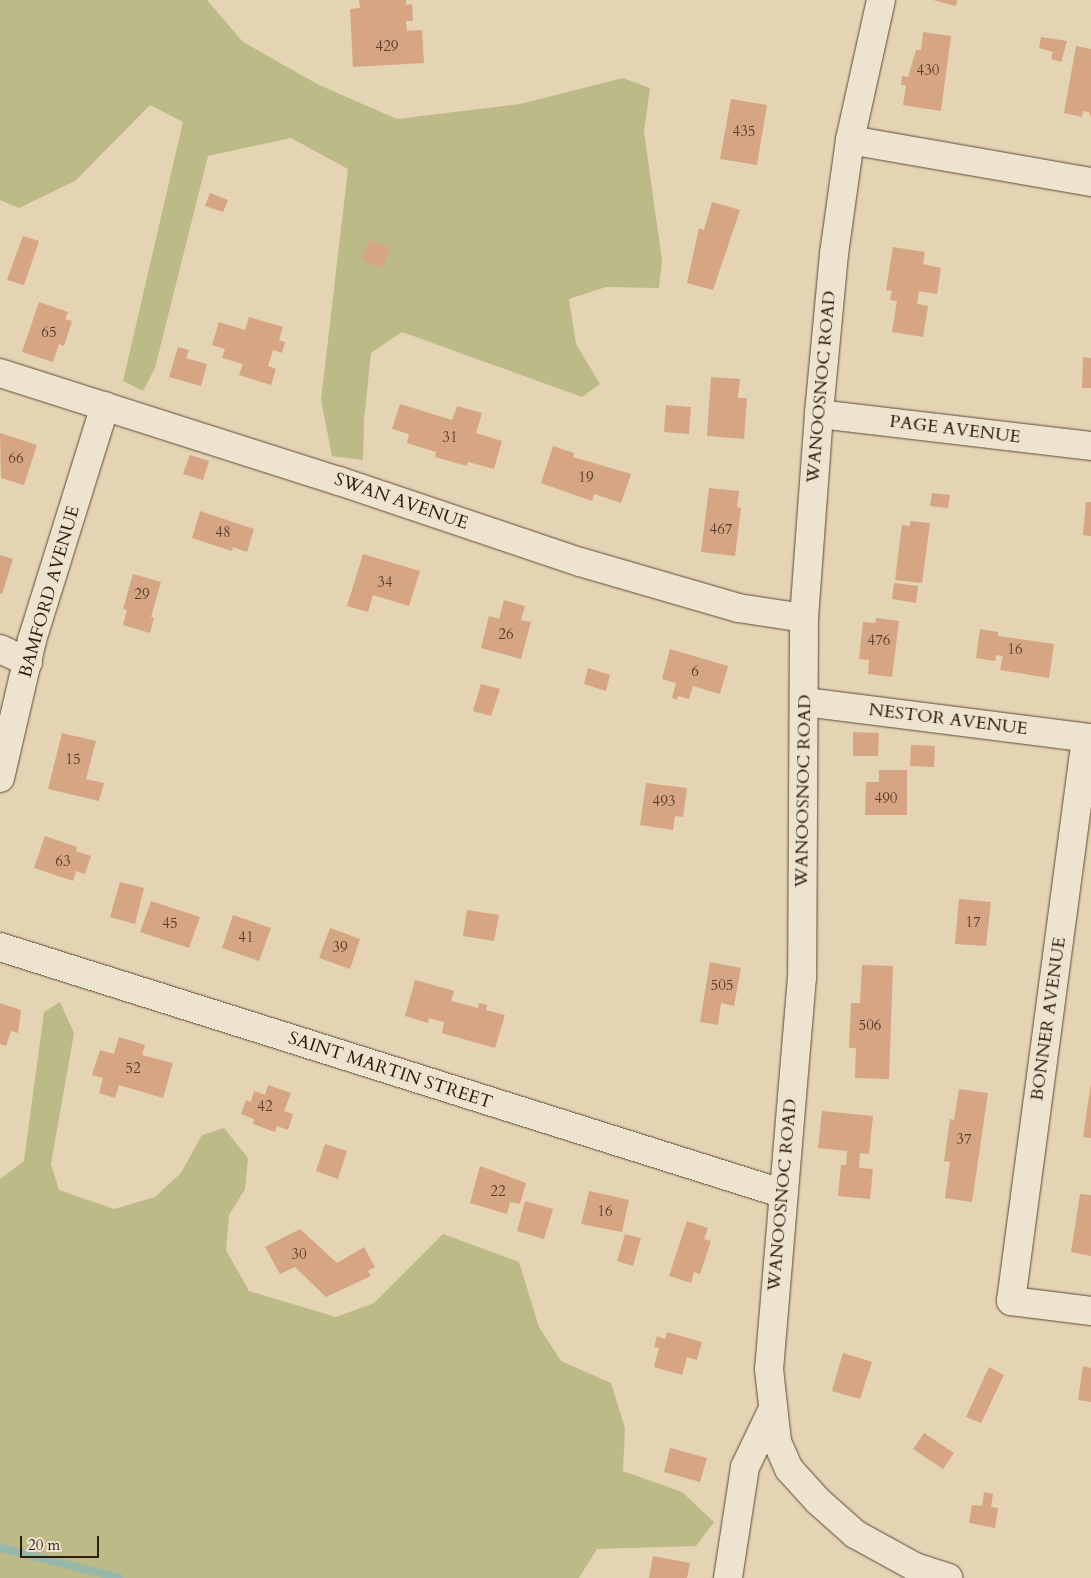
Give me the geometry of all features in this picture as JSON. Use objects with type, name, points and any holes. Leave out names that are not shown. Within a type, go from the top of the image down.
[{"type":"street","name":"WANOOSNOC ROAD","points":[[881,0],[850,140],[834,254],[819,414],[804,618],[802,977],[781,1193],[768,1369],[772,1411],[782,1457],[830,1513],[883,1552],[915,1568],[948,1578]]},
{"type":"street","points":[[850,140],[1091,182]]},
{"type":"street","name":"SWAN AVENUE","points":[[0,373],[580,562],[738,608],[804,618]]},
{"type":"street","name":"BAMFORD AVENUE","points":[[0,778],[28,662],[105,406]]},
{"type":"street","name":"PAGE AVENUE","points":[[819,414],[1091,446]]},
{"type":"street","points":[[0,650],[28,662]]},
{"type":"street","name":"NESTOR AVENUE","points":[[805,702],[1089,738]]},
{"type":"street","name":"BONNER AVENUE","points":[[1089,738],[1011,1301],[1091,1311]]},
{"type":"street","name":"SAINT MARTIN STREET","points":[[0,947],[781,1193]]},
{"type":"street","points":[[728,1578],[745,1466],[772,1411]]},
{"type":"shaded area","points":[[0,0],[207,0],[243,42],[319,85],[397,119],[520,104],[623,78],[650,88],[644,132],[662,260],[659,288],[606,287],[569,299],[576,344],[600,384],[582,397],[402,332],[371,353],[364,420],[363,460],[332,456],[321,400],[348,169],[291,138],[208,156],[155,368],[143,391],[123,381],[183,122],[150,105],[75,181],[19,208],[0,200]]},
{"type":"shaded area","points":[[60,1002],[74,1033],[51,1164],[59,1190],[114,1209],[155,1197],[181,1173],[202,1135],[224,1128],[248,1158],[245,1189],[229,1215],[226,1250],[249,1291],[336,1317],[374,1303],[443,1234],[519,1262],[539,1327],[561,1361],[611,1383],[625,1428],[623,1471],[682,1492],[714,1522],[696,1546],[597,1549],[579,1578],[0,1578],[0,1179],[24,1161],[44,1012]]},
{"type":"building","points":[[359,0],[406,0],[406,5],[412,4],[413,21],[406,21],[407,31],[422,30],[424,63],[353,67],[350,9],[360,8]]},
{"type":"building","points":[[933,0],[957,0],[956,6]]},
{"type":"building","points":[[923,32],[951,36],[941,111],[903,105],[906,85],[901,85],[902,76],[908,77],[916,50],[921,50]]},
{"type":"building","points":[[1041,37],[1067,41],[1061,62],[1051,59],[1053,52],[1039,48]]},
{"type":"building","points":[[1076,46],[1091,49],[1091,117],[1089,112],[1083,111],[1082,117],[1064,113]]},
{"type":"building","points":[[731,99],[767,105],[757,165],[720,159]]},
{"type":"building","points":[[210,193],[228,200],[223,212],[205,206]]},
{"type":"building","points":[[712,202],[740,210],[713,290],[687,283],[699,228],[704,230]]},
{"type":"building","points":[[23,236],[39,241],[24,285],[7,280]]},
{"type":"building","points":[[369,240],[390,248],[382,268],[361,260]]},
{"type":"building","points":[[893,247],[925,252],[923,264],[941,268],[937,294],[919,291],[917,304],[928,306],[923,337],[892,332],[897,301],[890,300],[892,291],[886,290]]},
{"type":"building","points":[[39,302],[68,312],[65,319],[72,321],[64,346],[59,344],[53,362],[22,352]]},
{"type":"building","points":[[249,317],[283,327],[279,340],[285,342],[282,353],[273,350],[268,366],[276,369],[271,385],[239,375],[243,364],[222,358],[225,349],[212,345],[219,322],[245,330]]},
{"type":"building","points":[[178,347],[189,350],[186,358],[207,364],[201,386],[169,377]]},
{"type":"building","points":[[1083,357],[1091,358],[1091,388],[1082,388]]},
{"type":"building","points":[[711,377],[740,379],[738,398],[747,398],[744,439],[707,436]]},
{"type":"building","points":[[400,404],[452,420],[457,406],[482,413],[476,433],[502,441],[494,469],[468,462],[467,466],[435,457],[436,452],[407,443],[409,434],[392,429]]},
{"type":"building","points":[[666,405],[691,407],[689,434],[664,432]]},
{"type":"building","points":[[0,433],[37,445],[24,485],[1,478]]},
{"type":"building","points":[[553,446],[574,453],[573,457],[631,474],[621,503],[594,494],[592,501],[541,483]]},
{"type":"building","points":[[190,455],[209,461],[203,480],[183,474]]},
{"type":"building","points":[[709,488],[739,491],[737,507],[741,508],[735,556],[701,552]]},
{"type":"building","points":[[932,493],[950,495],[948,508],[930,506]]},
{"type":"building","points":[[1086,502],[1091,502],[1091,536],[1083,535]]},
{"type":"building","points":[[200,511],[254,529],[247,552],[233,547],[232,551],[192,538]]},
{"type":"building","points":[[910,521],[930,523],[922,583],[895,580],[902,525],[910,526]]},
{"type":"building","points":[[363,554],[420,571],[409,606],[373,595],[368,612],[347,606]]},
{"type":"building","points":[[0,555],[13,559],[2,594],[0,593]]},
{"type":"building","points":[[133,574],[161,582],[151,617],[154,618],[150,633],[123,625],[127,610],[123,609]]},
{"type":"building","points":[[894,583],[918,586],[916,603],[892,599]]},
{"type":"building","points":[[504,600],[525,606],[521,620],[531,622],[521,659],[481,648],[489,616],[499,619]]},
{"type":"building","points":[[876,618],[899,621],[892,677],[868,674],[869,660],[859,659],[863,622],[875,623]]},
{"type":"building","points":[[980,629],[998,632],[998,636],[1054,644],[1049,678],[1000,670],[1003,656],[996,655],[995,661],[976,658]]},
{"type":"building","points":[[670,649],[728,666],[720,694],[693,686],[689,699],[678,696],[677,700],[672,698],[676,683],[662,679]]},
{"type":"building","points":[[588,668],[610,675],[606,691],[584,684]]},
{"type":"building","points":[[481,684],[500,689],[491,716],[473,711]]},
{"type":"building","points":[[853,732],[879,733],[878,756],[853,756]]},
{"type":"building","points":[[62,733],[96,741],[86,779],[104,783],[99,801],[48,789]]},
{"type":"building","points":[[911,745],[935,746],[934,767],[910,766]]},
{"type":"building","points":[[879,770],[907,770],[907,815],[865,815],[866,782],[879,782]]},
{"type":"building","points":[[646,783],[687,788],[683,817],[675,816],[673,830],[640,825]]},
{"type":"building","points":[[45,836],[77,847],[76,851],[91,856],[85,874],[76,871],[73,881],[34,868]]},
{"type":"building","points":[[120,882],[144,888],[135,924],[110,917]]},
{"type":"building","points":[[959,899],[991,902],[986,946],[955,944]]},
{"type":"building","points":[[151,901],[200,917],[189,948],[140,932]]},
{"type":"building","points":[[467,910],[499,915],[494,941],[463,936]]},
{"type":"building","points":[[233,915],[271,928],[259,961],[222,948]]},
{"type":"building","points":[[330,928],[360,939],[350,969],[319,958]]},
{"type":"building","points":[[710,962],[741,968],[734,1006],[721,1003],[718,1025],[700,1022]]},
{"type":"building","points":[[862,965],[893,966],[889,1079],[855,1078],[856,1048],[849,1048],[851,1003],[860,1003]]},
{"type":"building","points":[[415,980],[454,991],[451,1001],[478,1008],[479,1003],[487,1005],[486,1010],[505,1015],[495,1048],[442,1033],[444,1022],[429,1018],[428,1023],[405,1016]]},
{"type":"building","points":[[0,1003],[21,1010],[18,1033],[11,1031],[6,1046],[0,1044]]},
{"type":"building","points":[[119,1037],[145,1045],[142,1055],[173,1063],[163,1098],[119,1085],[115,1098],[99,1093],[103,1078],[92,1075],[100,1050],[114,1054]]},
{"type":"building","points":[[1091,1083],[1091,1138],[1083,1137]]},
{"type":"building","points":[[268,1085],[291,1093],[284,1111],[293,1114],[288,1130],[277,1126],[275,1132],[253,1124],[254,1119],[241,1114],[246,1100],[251,1102],[254,1091],[265,1095]]},
{"type":"building","points":[[959,1089],[988,1093],[972,1202],[945,1198],[950,1162],[944,1161],[950,1119],[954,1120]]},
{"type":"building","points":[[822,1111],[873,1116],[869,1154],[860,1153],[859,1168],[873,1169],[870,1199],[838,1196],[841,1165],[846,1165],[847,1151],[818,1148]]},
{"type":"building","points":[[325,1144],[347,1151],[338,1179],[316,1171]]},
{"type":"building","points":[[480,1166],[526,1183],[520,1204],[510,1202],[507,1214],[470,1203]]},
{"type":"building","points":[[589,1191],[629,1200],[622,1232],[581,1224]]},
{"type":"building","points":[[1080,1194],[1091,1195],[1091,1256],[1071,1252]]},
{"type":"building","points":[[525,1201],[553,1209],[544,1239],[517,1231]]},
{"type":"building","points":[[687,1221],[708,1228],[704,1239],[711,1241],[700,1274],[694,1272],[691,1283],[669,1276]]},
{"type":"building","points":[[300,1229],[337,1263],[364,1247],[375,1267],[368,1271],[371,1276],[326,1297],[295,1267],[280,1274],[265,1247]]},
{"type":"building","points":[[625,1234],[641,1238],[633,1266],[617,1261]]},
{"type":"building","points":[[667,1332],[702,1342],[697,1360],[687,1357],[682,1375],[654,1367],[659,1348],[654,1347],[657,1336],[665,1339]]},
{"type":"building","points":[[843,1353],[872,1362],[860,1399],[832,1391]]},
{"type":"building","points":[[1083,1366],[1091,1368],[1091,1402],[1078,1400]]},
{"type":"building","points":[[989,1367],[1004,1375],[981,1423],[966,1417]]},
{"type":"building","points":[[924,1433],[954,1453],[943,1469],[913,1449]]},
{"type":"building","points":[[670,1448],[707,1458],[700,1482],[664,1472]]},
{"type":"building","points":[[984,1492],[993,1494],[991,1507],[998,1508],[995,1528],[969,1523],[972,1505],[982,1506]]},
{"type":"building","points":[[653,1556],[690,1563],[687,1578],[649,1578]]},
{"type":"waterway","points":[[0,1548],[119,1578]]}]
